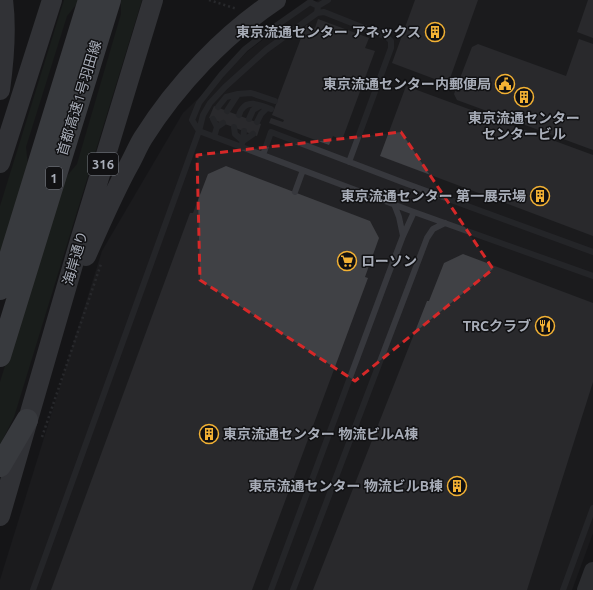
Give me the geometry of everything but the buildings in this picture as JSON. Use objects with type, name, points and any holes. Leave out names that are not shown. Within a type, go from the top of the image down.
[{"type":"highway","name":"首都高速1号羽田線","points":[[0,289],[90,0]]},
{"type":"highway","name":"首都高速1号羽田線","points":[[0,356],[110,0]]},
{"type":"highway","points":[[0,466],[27,420]]},
{"type":"main road","points":[[0,85],[4,57],[3,0]]},
{"type":"main road","points":[[0,164],[52,0]]},
{"type":"main road","name":"海岸通り","points":[[0,516],[81,237],[153,0]]},
{"type":"main road","points":[[55,328],[110,201],[143,138],[167,103],[183,83],[206,59],[259,11],[276,0]]},
{"type":"street","points":[[586,590],[593,571]]},
{"type":"lane","points":[[318,6],[328,0]]},
{"type":"lane","points":[[318,6],[310,2],[245,49],[199,103],[192,120],[199,131],[214,137],[242,144],[263,155],[414,212],[593,276]]},
{"type":"lane","points":[[317,13],[318,6]]},
{"type":"lane","points":[[33,590],[199,131],[203,115],[210,103],[225,86],[266,50],[317,13],[324,12],[387,37],[391,41],[391,48],[349,162]]},
{"type":"lane","points":[[218,107],[226,97],[238,94],[251,93],[275,101]]},
{"type":"lane","points":[[227,111],[238,94]]},
{"type":"lane","points":[[239,115],[242,109],[248,105],[255,104],[269,108],[261,114],[257,122]]},
{"type":"lane","points":[[249,119],[253,110],[260,106]]},
{"type":"lane","points":[[214,119],[217,127],[214,137]]},
{"type":"lane","points":[[217,127],[223,123]]},
{"type":"lane","points":[[234,127],[235,134],[242,144]]},
{"type":"lane","points":[[242,144],[244,131]]},
{"type":"lane","points":[[263,155],[271,132],[593,252]]},
{"type":"lane","points":[[242,144],[253,134]]},
{"type":"lane","points":[[295,192],[303,170]]},
{"type":"lane","points":[[394,204],[399,217],[403,236]]},
{"type":"lane","points":[[271,590],[403,236],[414,212]]},
{"type":"lane","points":[[293,590],[427,238],[433,229],[445,223]]},
{"type":"lane","points":[[563,590],[593,508]]},
{"type":"path","points":[[42,437],[103,260]]},
{"type":"highlighted area","points":[[401,132],[493,269],[355,381],[200,280],[197,155]]},
{"type":"shaded area","points":[[64,0],[80,0],[67,16],[26,147],[28,167],[0,258],[0,206]]},
{"type":"shaded area","points":[[121,0],[142,0],[14,417],[0,445],[0,382],[62,182],[77,164],[121,14]]},
{"type":"shaded area","points":[[319,0],[593,0],[593,533],[572,590],[0,590],[0,580],[102,251],[183,113],[248,51],[311,4]]},
{"type":"place","name":"東京流通センター アネックス","points":[[435,32]]},
{"type":"place","name":"東京流通センター内郵便局","points":[[505,84]]},
{"type":"place","name":"東京流通センター センタービル","points":[[524,97]]},
{"type":"place","name":"東京流通センター 第一展示場","points":[[540,196]]},
{"type":"place","name":"ローソン","points":[[347,261]]},
{"type":"place","name":"TRCクラブ","points":[[545,326]]},
{"type":"place","name":"東京流通センター 物流ビルA棟","points":[[209,434]]},
{"type":"place","name":"東京流通センター 物流ビルB棟","points":[[457,486]]}]
